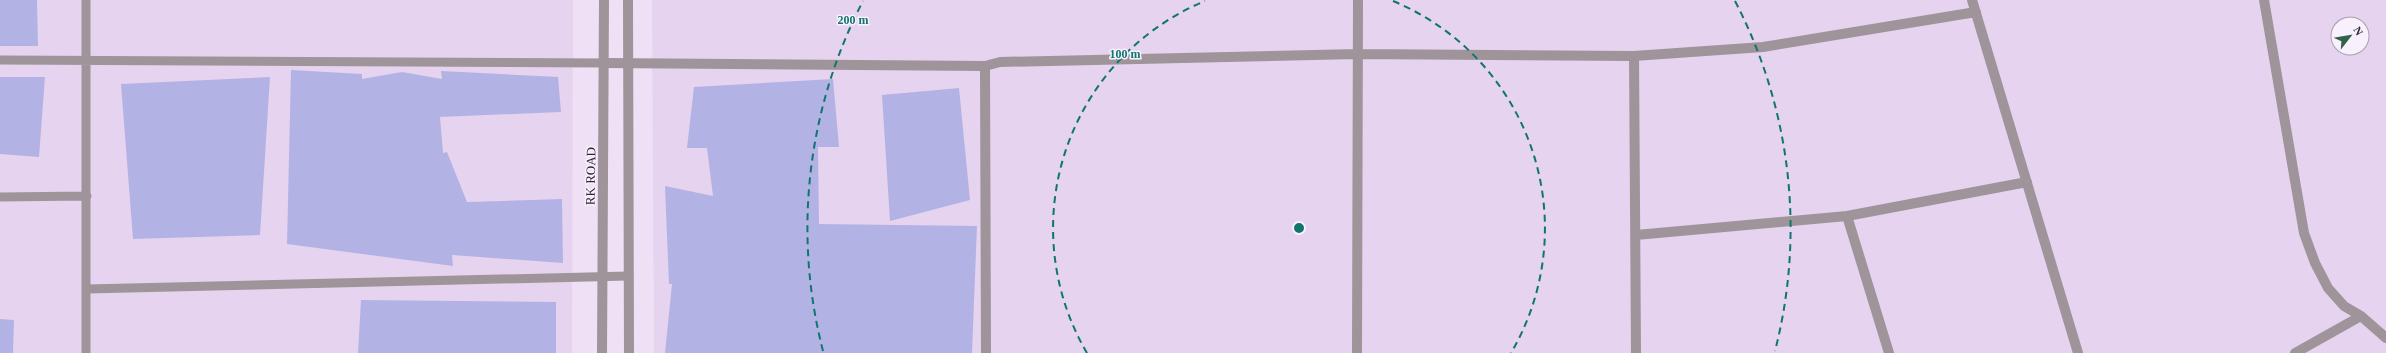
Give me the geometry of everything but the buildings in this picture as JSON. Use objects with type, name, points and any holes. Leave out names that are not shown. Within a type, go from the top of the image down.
[{"type":"street","name":"RK ROAD","points":[[602,353],[604,0]]},
{"type":"street","points":[[628,0],[629,353]]},
{"type":"street","points":[[1357,353],[1358,0]]},
{"type":"street","points":[[1972,0],[2078,353]]},
{"type":"street","points":[[2264,0],[2304,233],[2315,263],[2328,288],[2344,306],[2361,316],[2386,338]]},
{"type":"street","points":[[604,63],[985,66],[1000,62],[1357,54],[1634,56],[1763,47],[1976,12]]},
{"type":"street","points":[[1634,56],[1636,353]]},
{"type":"street","points":[[985,66],[986,353]]},
{"type":"street","points":[[1636,235],[1847,216],[2027,182]]},
{"type":"street","points":[[1847,216],[1889,353]]},
{"type":"street","points":[[2295,353],[2361,316]]},
{"type":"lane","points":[[86,0],[86,353]]},
{"type":"lane","points":[[0,60],[604,63]]},
{"type":"lane","points":[[0,197],[87,196]]},
{"type":"lane","points":[[87,289],[602,279],[628,276]]},
{"type":"shaded area","points":[[0,0],[573,0],[572,353],[0,353]]},
{"type":"shaded area","points":[[652,0],[2386,0],[2386,353],[654,353]]}]
